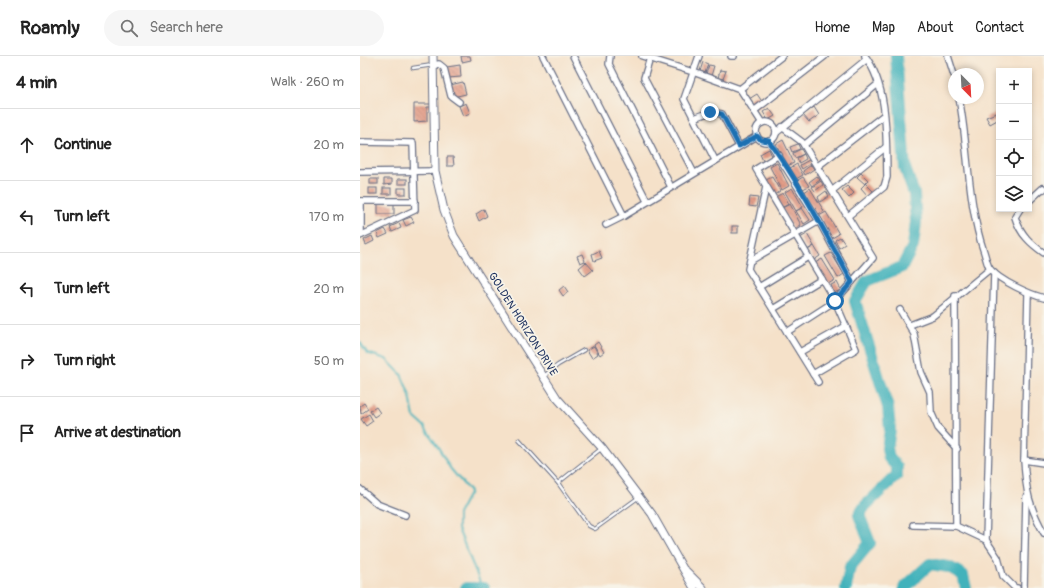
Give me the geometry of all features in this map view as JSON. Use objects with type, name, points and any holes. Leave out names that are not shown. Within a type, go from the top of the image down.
[{"type":"street","name":"GOLDEN HORIZON DRIVE","points":[[433,56],[436,171],[444,210],[454,236],[557,398],[602,448],[652,514],[694,588]]},
{"type":"street","points":[[543,56],[624,216]]},
{"type":"street","points":[[573,56],[647,201]]},
{"type":"street","points":[[610,56],[608,64],[671,187]]},
{"type":"street","points":[[642,56],[740,89],[762,123]]},
{"type":"street","points":[[700,56],[684,99],[715,160]]},
{"type":"street","points":[[740,89],[782,56]]},
{"type":"street","points":[[754,111],[825,56]]},
{"type":"street","points":[[948,56],[952,68]]},
{"type":"street","points":[[762,123],[756,130],[757,136],[761,140],[769,141],[774,138],[776,133],[782,127],[866,57],[878,84],[884,115],[887,177],[884,186],[848,216]]},
{"type":"street","points":[[650,58],[644,78],[694,173]]},
{"type":"street","points":[[434,65],[442,65],[451,96],[459,102]]},
{"type":"street","points":[[804,145],[878,84]]},
{"type":"street","points":[[960,104],[964,126],[972,208],[980,241],[992,271],[986,540]]},
{"type":"street","points":[[694,118],[710,112],[722,114],[739,146]]},
{"type":"street","points":[[818,166],[884,115]]},
{"type":"street","points":[[762,123],[772,124],[776,133]]},
{"type":"street","points":[[782,127],[789,130],[804,145],[833,190],[873,258],[835,301],[787,332]]},
{"type":"street","points":[[606,225],[624,216],[757,136]]},
{"type":"street","points":[[769,141],[819,221],[852,282]]},
{"type":"street","points":[[360,142],[413,143],[415,201],[415,210],[361,236],[361,201],[415,201]]},
{"type":"street","points":[[833,190],[886,147]]},
{"type":"street","points":[[779,155],[756,169],[835,301],[856,349],[813,374]]},
{"type":"street","points":[[360,172],[436,171]]},
{"type":"street","points":[[766,187],[748,269],[818,382]]},
{"type":"street","points":[[1032,198],[1043,188],[1044,189]]},
{"type":"street","points":[[1018,212],[1015,217],[1017,224],[1028,242],[1044,253]]},
{"type":"street","points":[[750,261],[819,221]]},
{"type":"street","points":[[759,287],[808,257]]},
{"type":"street","points":[[992,271],[1028,294],[1044,298]]},
{"type":"street","points":[[910,325],[933,316],[955,296],[992,271]]},
{"type":"street","points":[[773,309],[822,279]]},
{"type":"street","points":[[1024,588],[1026,493],[1024,460],[1028,294]]},
{"type":"street","points":[[955,296],[957,449],[956,526]]},
{"type":"street","points":[[900,310],[914,334],[921,372],[930,392],[932,412],[938,428],[957,449]]},
{"type":"street","points":[[800,352],[846,326]]},
{"type":"street","points":[[1024,460],[1044,463]]},
{"type":"street","points":[[360,489],[377,504],[405,515]]},
{"type":"street","points":[[1026,493],[1044,533]]},
{"type":"street","points":[[913,525],[956,526],[986,540],[998,558],[1004,576],[1015,588],[1017,588]]},
{"type":"street","name":"GOLDEN HORIZON DRIVE","points":[[683,569],[699,582],[703,588]]},
{"type":"lane","points":[[413,68],[434,65]]},
{"type":"lane","points":[[544,376],[558,365],[584,350]]},
{"type":"lane","points":[[519,440],[558,483],[589,526],[595,529],[639,496]]},
{"type":"lane","points":[[558,483],[602,448]]},
{"type":"building","points":[[461,56],[470,56],[471,60],[462,62]]},
{"type":"building","points":[[703,62],[708,64],[705,73],[700,71]]},
{"type":"building","points":[[460,65],[461,77],[448,78],[447,67]]},
{"type":"building","points":[[709,65],[714,66],[711,76],[706,74]]},
{"type":"building","points":[[720,70],[726,71],[723,79],[718,78]]},
{"type":"building","points":[[463,82],[466,94],[453,97],[450,85]]},
{"type":"building","points":[[757,94],[763,103],[755,108],[749,99]]},
{"type":"building","points":[[466,103],[470,113],[463,116],[459,106]]},
{"type":"building","points":[[414,104],[431,104],[431,107],[427,107],[427,121],[414,122]]},
{"type":"building","points":[[814,107],[819,115],[809,122],[803,115]]},
{"type":"building","points":[[769,108],[775,116],[768,120],[763,112]]},
{"type":"building","points":[[996,113],[996,121],[990,124],[986,117]]},
{"type":"building","points":[[783,140],[794,163],[787,166],[776,144]]},
{"type":"building","points":[[798,144],[800,149],[792,152],[790,147]]},
{"type":"building","points":[[769,149],[772,156],[763,161],[760,154]]},
{"type":"building","points":[[801,149],[804,154],[795,158],[793,153]]},
{"type":"building","points":[[804,154],[806,159],[799,163],[797,158]]},
{"type":"building","points":[[447,157],[453,157],[454,166],[447,166]]},
{"type":"building","points":[[809,160],[811,163],[802,169],[800,165]]},
{"type":"building","points":[[777,163],[789,186],[782,190],[770,167]]},
{"type":"building","points":[[797,164],[803,175],[796,179],[790,168]]},
{"type":"building","points":[[811,165],[814,169],[805,175],[803,171]]},
{"type":"building","points":[[861,173],[868,180],[865,183],[873,191],[868,196],[861,188],[865,184],[857,177]]},
{"type":"building","points":[[817,176],[820,180],[812,186],[809,182]]},
{"type":"building","points":[[772,177],[780,191],[774,195],[766,180]]},
{"type":"building","points":[[803,177],[809,186],[803,189],[798,180]]},
{"type":"building","points":[[370,179],[378,179],[378,184],[370,184]]},
{"type":"building","points":[[384,179],[392,179],[392,184],[384,185]]},
{"type":"building","points":[[398,179],[407,179],[407,184],[398,184]]},
{"type":"building","points":[[821,181],[823,185],[815,191],[812,187]]},
{"type":"building","points":[[847,186],[854,193],[849,198],[842,190]]},
{"type":"building","points":[[369,188],[377,188],[377,194],[369,194]]},
{"type":"building","points":[[383,188],[391,188],[391,194],[383,194]]},
{"type":"building","points":[[398,188],[406,188],[406,194],[398,194]]},
{"type":"building","points":[[792,188],[803,207],[796,211],[785,192]]},
{"type":"building","points":[[810,188],[824,211],[817,215],[803,193]]},
{"type":"building","points":[[826,191],[829,196],[820,202],[818,197]]},
{"type":"building","points":[[783,193],[789,204],[781,208],[775,197]]},
{"type":"building","points":[[750,197],[758,198],[756,207],[749,206]]},
{"type":"building","points":[[378,204],[394,204],[394,214],[378,214]]},
{"type":"building","points":[[790,204],[801,225],[793,230],[782,208]]},
{"type":"building","points":[[802,208],[810,220],[804,224],[796,211]]},
{"type":"building","points":[[484,209],[487,216],[479,221],[476,214]]},
{"type":"building","points":[[826,212],[839,234],[832,238],[819,216]]},
{"type":"building","points":[[411,217],[414,222],[406,226],[403,220]]},
{"type":"building","points":[[399,223],[401,228],[392,232],[390,227]]},
{"type":"building","points":[[732,226],[738,226],[738,233],[732,233]]},
{"type":"building","points":[[385,229],[388,234],[379,238],[377,233]]},
{"type":"building","points":[[807,234],[814,246],[807,250],[800,238]]},
{"type":"building","points":[[372,236],[374,241],[366,245],[364,240]]},
{"type":"building","points":[[840,237],[845,244],[839,248],[835,240]]},
{"type":"building","points":[[814,246],[820,256],[814,260],[808,250]]},
{"type":"building","points":[[599,251],[602,258],[594,261],[592,254]]},
{"type":"building","points":[[831,253],[844,274],[838,278],[825,256]]},
{"type":"building","points":[[582,254],[585,261],[580,263],[577,256]]},
{"type":"building","points":[[822,259],[835,280],[828,284],[815,263]]},
{"type":"building","points":[[586,262],[593,270],[585,276],[579,268]]},
{"type":"building","points":[[837,282],[841,290],[834,293],[831,285]]},
{"type":"building","points":[[564,286],[568,292],[563,296],[559,290]]},
{"type":"building","points":[[598,342],[604,352],[600,355],[594,345]]},
{"type":"building","points":[[594,346],[598,354],[592,358],[587,350]]},
{"type":"building","points":[[364,403],[368,409],[361,414],[360,406]]},
{"type":"building","points":[[376,407],[380,413],[374,417],[370,411]]},
{"type":"building","points":[[369,414],[373,421],[366,426],[361,419]]},
{"type":"waterway","points":[[846,588],[850,567],[870,543],[859,515],[865,506],[897,475],[897,467],[889,458],[887,448],[890,430],[888,407],[855,301],[867,281],[902,267],[913,246],[916,222],[914,194],[905,168],[896,56]]},
{"type":"waterway","points":[[360,342],[367,353],[386,359],[401,374],[410,396],[414,417],[424,426],[450,468],[470,492],[458,514],[458,529],[482,587]]},
{"type":"waterway","points":[[904,588],[930,564],[949,567],[963,575],[966,588]]},
{"type":"waterway","points":[[466,588],[484,588]]},
{"type":"route","points":[[710,112],[722,114],[739,146],[757,136],[761,140],[766,142],[769,141],[779,155],[819,221],[852,282],[835,301]]}]
